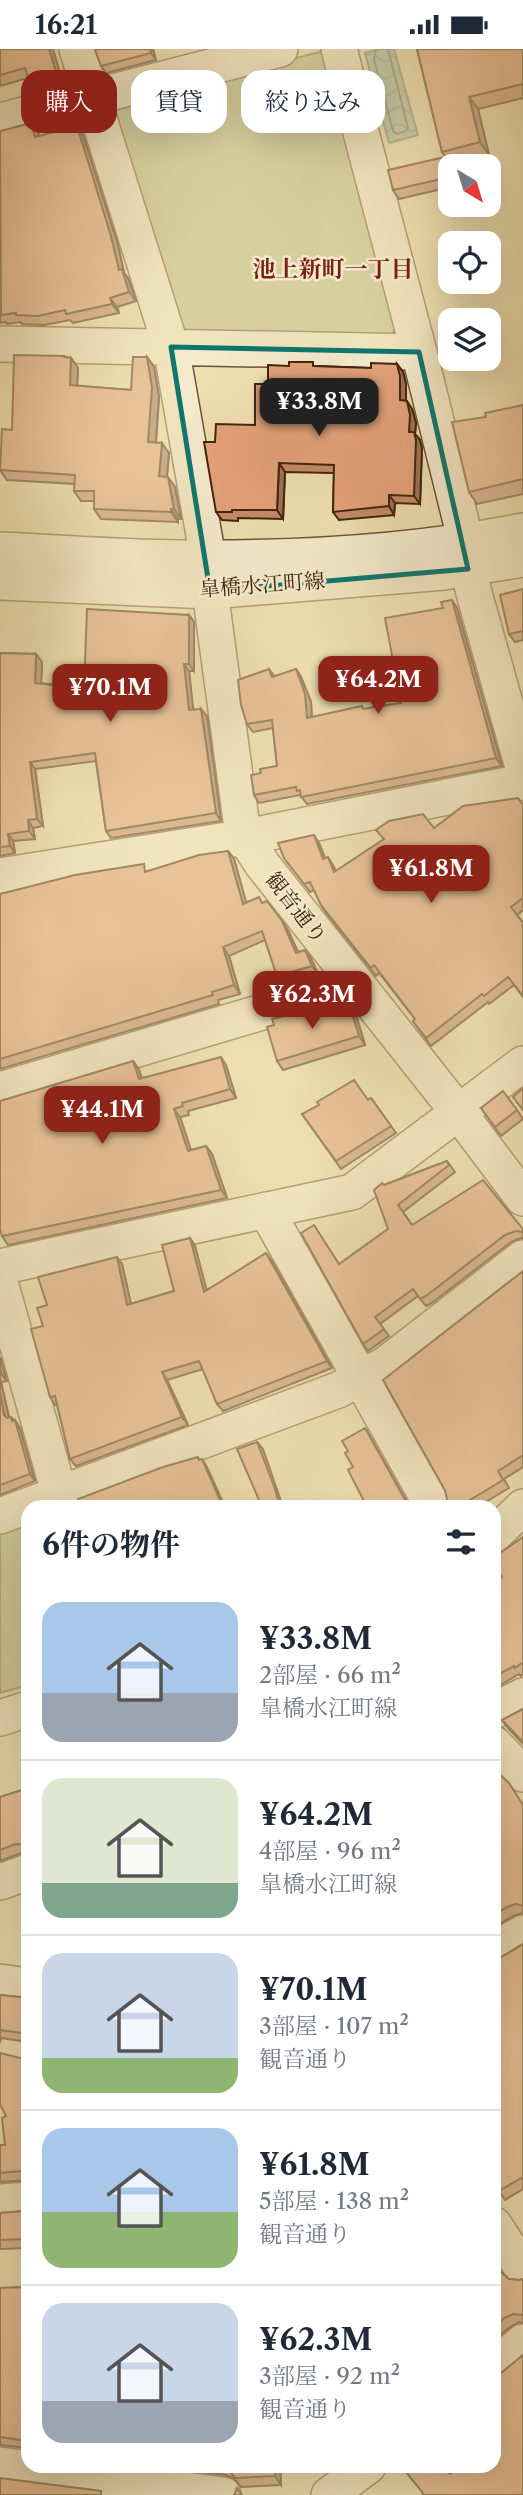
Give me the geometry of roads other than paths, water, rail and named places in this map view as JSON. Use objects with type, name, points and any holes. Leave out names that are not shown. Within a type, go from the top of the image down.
[{"type":"street","name":"観音通り","points":[[77,49],[83,70]]},
{"type":"street","points":[[117,90],[280,49]]},
{"type":"street","points":[[339,49],[419,352],[467,556],[523,767]]},
{"type":"street","points":[[0,121],[21,115]]},
{"type":"street","name":"観音通り","points":[[103,133],[171,347],[209,575],[241,820],[246,837],[262,864],[523,1198]]},
{"type":"street","points":[[0,344],[419,352]]},
{"type":"street","name":"皐橋水江町線","points":[[467,556],[523,531]]},
{"type":"street","name":"皐橋水江町線","points":[[0,550],[209,575]]},
{"type":"street","name":"皐橋水江町線","points":[[0,582],[209,575],[345,553],[523,559]]},
{"type":"street","points":[[0,876],[246,837],[523,782]]},
{"type":"street","points":[[0,1090],[356,984]]},
{"type":"street","points":[[0,1267],[352,1192],[523,1064]]},
{"type":"street","points":[[266,1210],[429,1500]]},
{"type":"street","points":[[63,1500],[338,1390],[385,1365],[523,1258]]},
{"type":"street","points":[[0,1282],[61,1500]]},
{"type":"street","points":[[501,1528],[523,1507]]},
{"type":"street","points":[[0,1516],[21,1511]]},
{"type":"street","points":[[501,1707],[523,1696]]},
{"type":"street","points":[[0,1718],[21,1711]]},
{"type":"street","points":[[501,1751],[523,1774]]},
{"type":"street","points":[[0,1882],[21,1874]]},
{"type":"street","points":[[501,1946],[523,1933]]},
{"type":"street","points":[[0,1982],[21,1985]]},
{"type":"street","points":[[0,2202],[21,2200]]},
{"type":"street","points":[[501,2236],[523,2269]]},
{"type":"street","points":[[501,2360],[523,2342]]},
{"type":"street","points":[[0,2465],[21,2469]]},
{"type":"street","points":[[41,2473],[72,2479],[223,2495]]},
{"type":"street","points":[[329,2495],[359,2473]]},
{"type":"water","points":[[394,49],[418,135],[389,143],[385,128],[385,70],[370,70],[365,53]]},
{"type":"district","name":"池上新町一丁目","points":[[333,269]]}]
